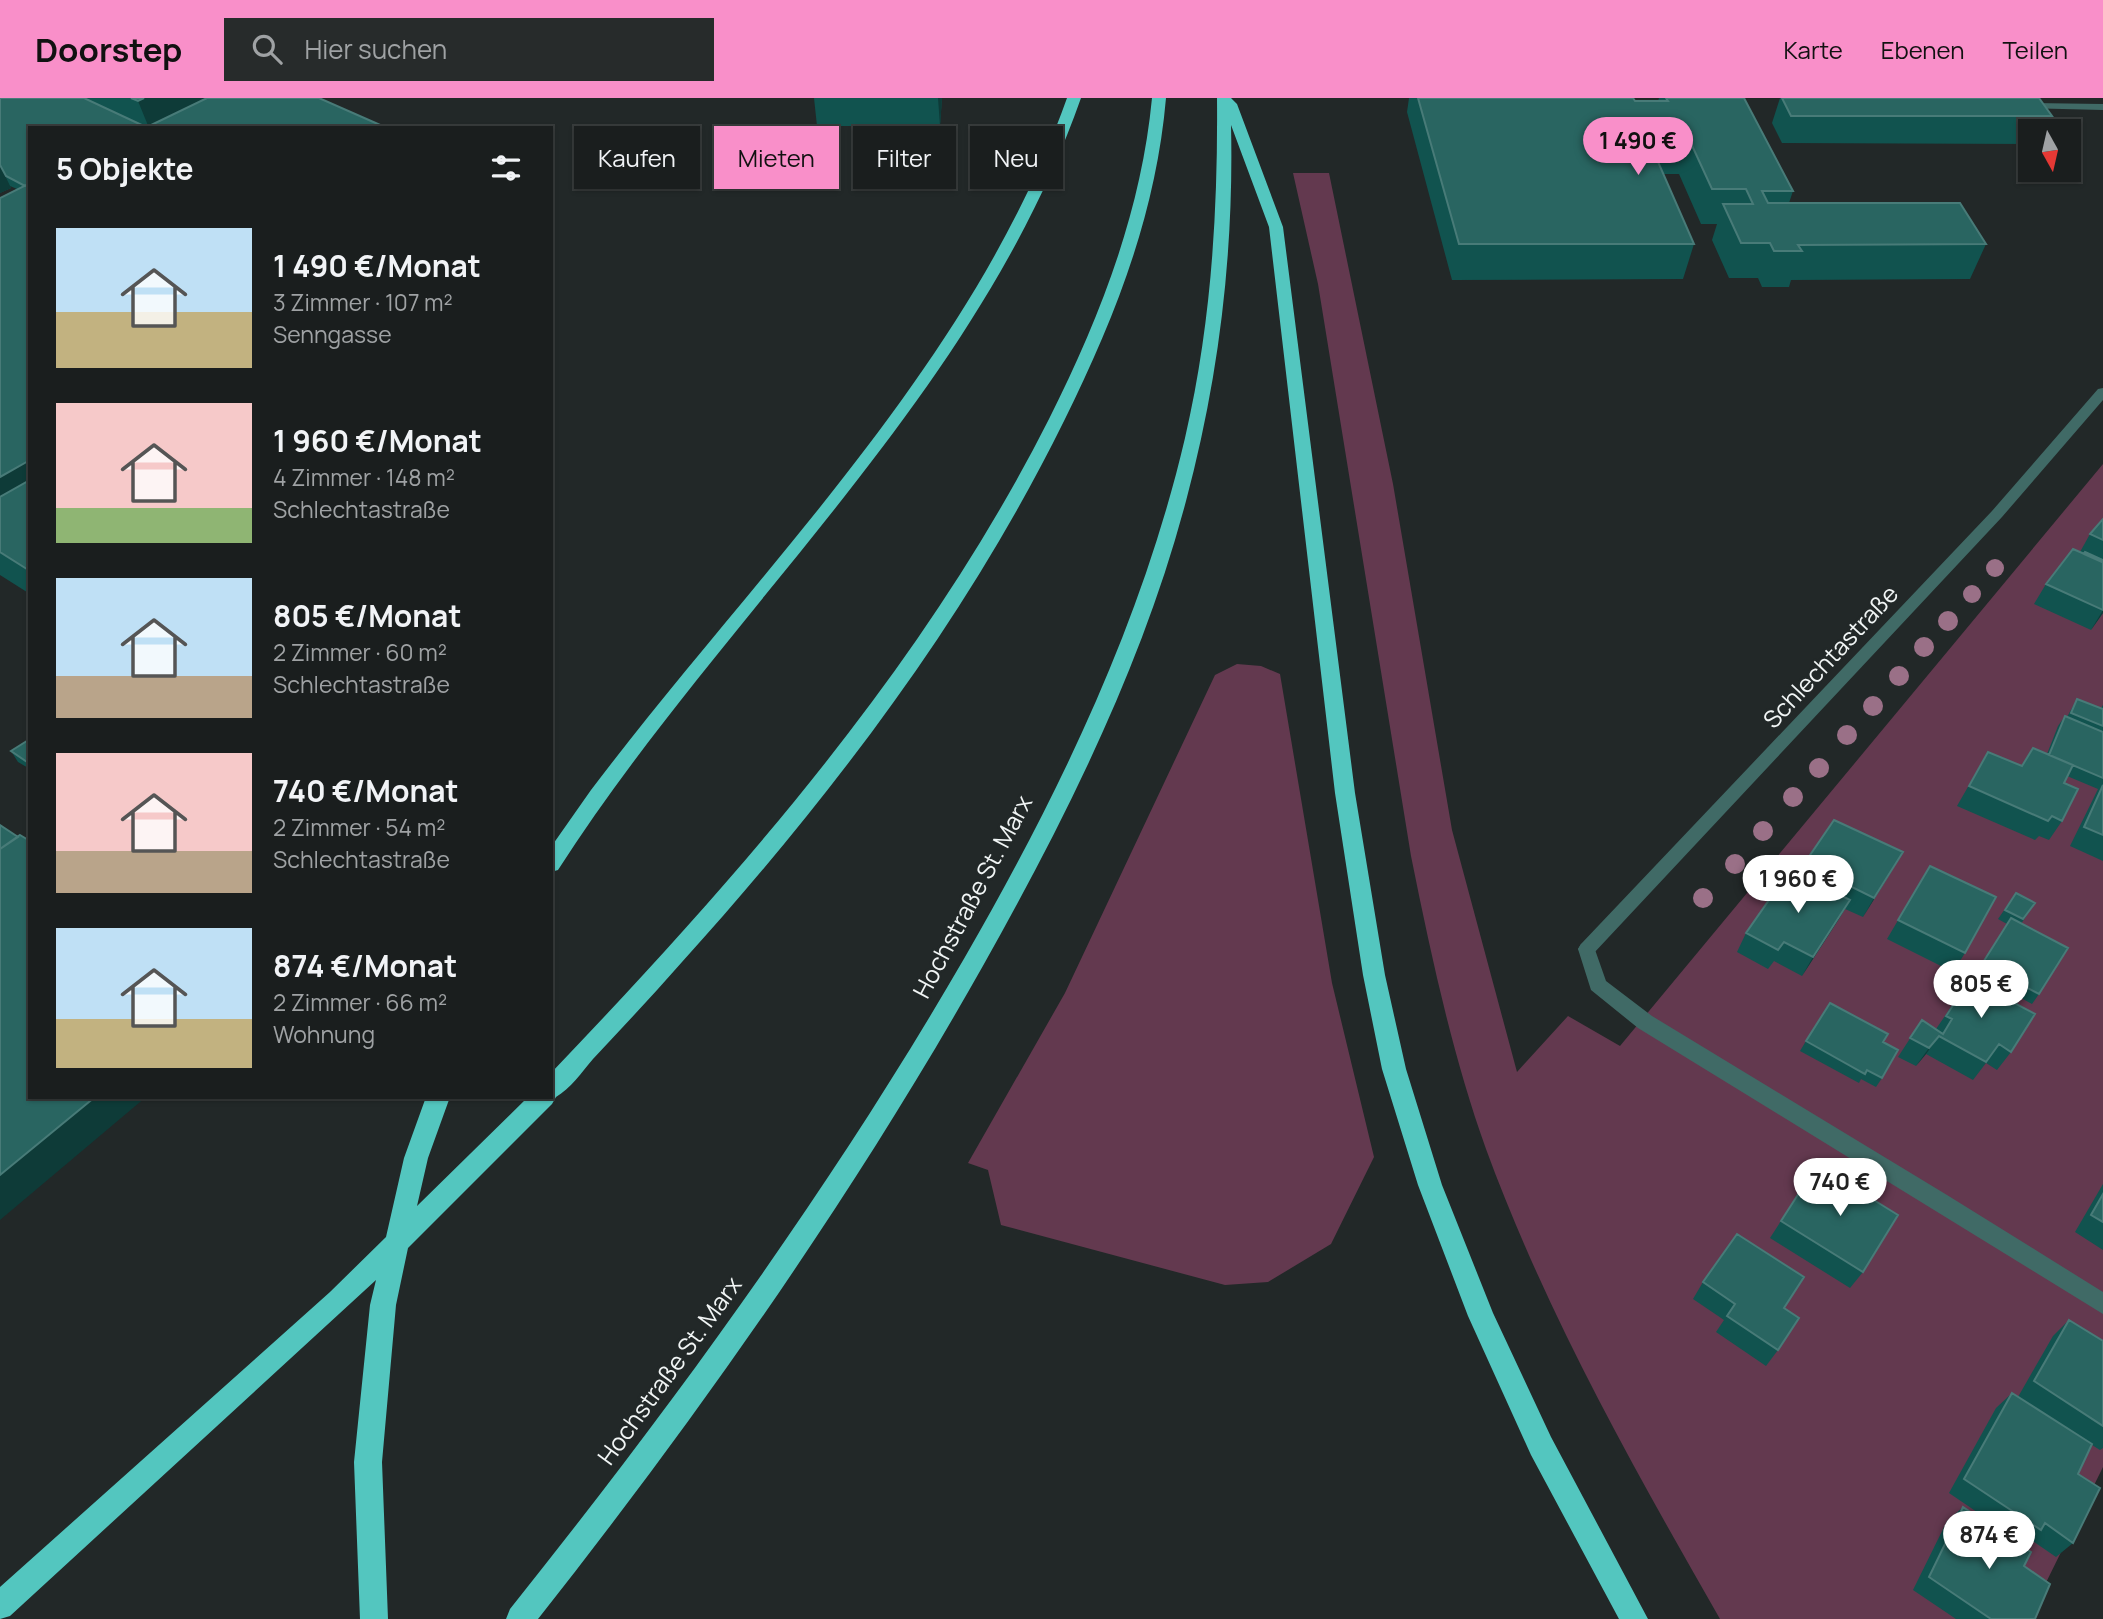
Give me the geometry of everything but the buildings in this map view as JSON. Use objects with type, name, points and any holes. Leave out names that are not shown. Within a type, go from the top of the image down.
[{"type":"highway","points":[[553,861],[636,746],[836,498],[926,379],[1000,265],[1038,191],[1074,98]]},
{"type":"highway","points":[[553,1087],[641,994],[808,799],[886,698],[987,547],[1064,409],[1117,284],[1140,209],[1152,155],[1159,98]]},
{"type":"highway","points":[[1226,98],[1276,227],[1345,793],[1374,975],[1394,1069],[1430,1185],[1481,1316],[1541,1446],[1634,1619]]},
{"type":"highway","name":"Hochstraße St. Marx","points":[[520,1619],[687,1401],[810,1227],[893,1100],[962,985],[1024,872],[1072,775],[1110,691],[1147,595],[1193,442],[1209,364],[1220,282],[1225,201],[1226,98]]},
{"type":"highway","points":[[374,1619],[368,1462],[383,1305],[416,1158],[437,1099]]},
{"type":"highway","points":[[0,1606],[339,1300],[542,1099]]},
{"type":"street","points":[[2006,106],[2103,107]]},
{"type":"street","name":"Schlechtastraße","points":[[2103,392],[1997,514],[1587,949],[1598,985],[1646,1023],[1940,1200],[2103,1304]]},
{"type":"shaded area","points":[[1293,173],[1329,173],[1393,484],[1452,830],[1517,1072],[1568,1016],[1620,1046],[2103,464],[2103,1467],[2028,1619],[1720,1619],[1593,1389],[1510,1211],[1474,1113],[1443,1004],[1411,856],[1318,284]]},
{"type":"shaded area","points":[[1237,664],[1261,666],[1280,674],[1332,983],[1374,1157],[1331,1244],[1268,1282],[1225,1285],[1001,1225],[988,1170],[968,1163],[1065,993],[1215,675]]}]
